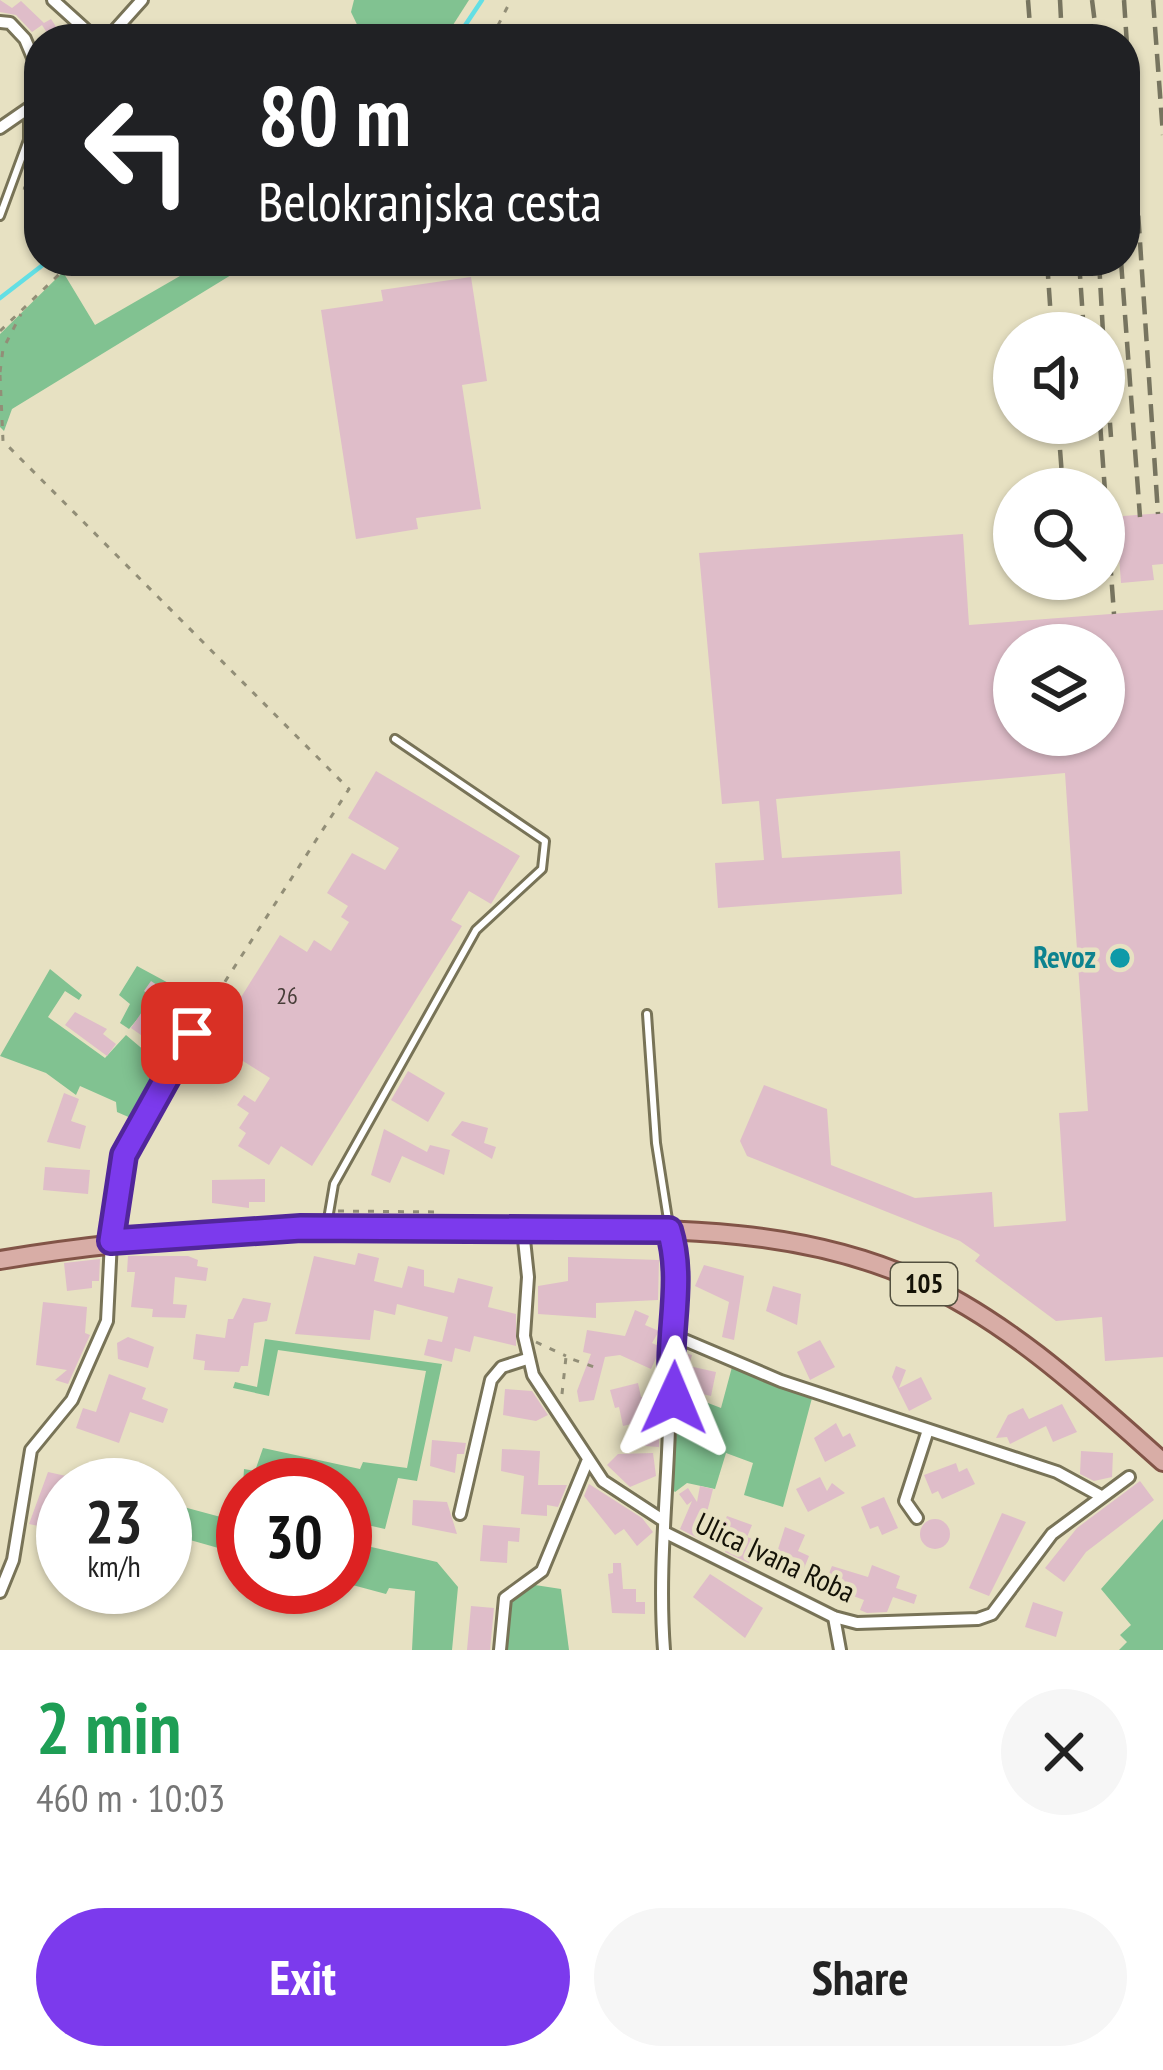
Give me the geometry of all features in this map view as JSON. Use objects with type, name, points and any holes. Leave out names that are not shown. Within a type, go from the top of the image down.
[{"type":"main road","name":"105","points":[[0,1260],[111,1241],[328,1228],[669,1230],[783,1240],[858,1257],[956,1300],[1044,1362],[1163,1462]]},
{"type":"street","points":[[53,0],[79,24]]},
{"type":"street","points":[[120,24],[142,0]]},
{"type":"street","points":[[0,1592],[13,1560],[32,1450],[72,1400],[107,1321],[111,1241],[124,1155],[192,1033]]},
{"type":"street","name":"Ulica Ivana Roba","points":[[523,1229],[527,1359],[587,1462],[603,1481],[662,1526],[834,1617],[857,1623],[931,1623],[992,1614],[1052,1534],[1129,1477]]},
{"type":"street","name":"Ulica Ivana Roba","points":[[664,1650],[662,1526],[673,1424],[670,1375],[678,1258],[669,1230]]},
{"type":"street","points":[[675,1336],[781,1381],[1057,1472],[1099,1495]]},
{"type":"street","points":[[460,1514],[491,1380],[502,1367],[527,1359]]},
{"type":"street","points":[[917,1518],[905,1501],[928,1430]]},
{"type":"street","points":[[500,1650],[505,1598],[542,1571],[587,1462]]},
{"type":"street","points":[[834,1617],[840,1650]]},
{"type":"lane","points":[[0,216],[24,152]]},
{"type":"lane","points":[[328,1228],[326,1211],[334,1184],[476,930],[542,869],[544,855],[545,841],[395,739]]},
{"type":"lane","points":[[647,1014],[658,1171],[669,1230]]},
{"type":"path","points":[[15,180],[24,188]]},
{"type":"path","points":[[0,331],[58,276]]},
{"type":"path","points":[[23,311],[3,349],[4,441],[350,789],[192,1033]]},
{"type":"path","points":[[524,1336],[597,1368]]},
{"type":"path","points":[[562,1400],[566,1357]]},
{"type":"green space","points":[[354,0],[469,0],[454,24],[357,24],[351,12]]},
{"type":"green space","points":[[59,276],[65,276],[95,325],[180,276],[229,276],[12,409],[4,431],[0,427],[0,334]]},
{"type":"green space","points":[[137,966],[187,993],[194,1006],[176,1031],[146,1009],[129,1029],[120,1023],[130,1004],[119,995]]},
{"type":"green space","points":[[50,969],[82,995],[79,1000],[65,991],[48,1017],[105,1058],[126,1035],[165,1068],[133,1119],[117,1112],[116,1102],[80,1086],[76,1095],[46,1073],[0,1056]]},
{"type":"green space","points":[[265,1339],[442,1364],[417,1481],[398,1478],[385,1529],[372,1526],[372,1463],[407,1468],[426,1371],[278,1350],[269,1396],[233,1388],[235,1382],[257,1387]]},
{"type":"green space","points":[[732,1367],[812,1398],[783,1507],[744,1495],[753,1463],[726,1453],[715,1489],[687,1483],[675,1492],[670,1487],[682,1393],[721,1408]]},
{"type":"green space","points":[[263,1448],[309,1458],[260,1458]]},
{"type":"green space","points":[[192,1509],[216,1516],[216,1547],[192,1541]]},
{"type":"green space","points":[[1163,1519],[1163,1650],[1119,1650],[1127,1642],[1120,1635],[1131,1625],[1101,1589]]},
{"type":"green space","points":[[372,1547],[437,1562],[458,1587],[452,1650],[412,1650],[415,1591],[389,1588],[386,1594],[372,1590]]},
{"type":"green space","points":[[535,1585],[561,1589],[569,1650],[505,1650],[508,1602]]},
{"type":"building","points":[[0,0],[12,8],[21,1],[44,23],[51,19],[54,24],[24,24],[16,15],[0,12]]},
{"type":"building","points":[[471,277],[487,381],[462,385],[481,509],[416,518],[418,529],[356,539],[321,310],[383,301],[381,290]]},
{"type":"building","points":[[1163,513],[1163,564],[1152,565],[1154,580],[1125,583],[1125,516]]},
{"type":"building","name":"Revoz","points":[[963,534],[969,625],[1163,610],[1163,1357],[1105,1361],[1102,1317],[1056,1321],[975,1261],[980,1255],[960,1241],[747,1156],[740,1141],[764,1085],[827,1109],[831,1165],[915,1198],[992,1192],[994,1227],[1066,1221],[1059,1113],[1088,1111],[1065,773],[776,799],[782,858],[900,851],[902,894],[718,908],[715,863],[764,860],[759,801],[722,804],[699,553]]},
{"type":"building","points":[[376,771],[520,856],[491,904],[469,891],[451,920],[462,926],[312,1166],[281,1146],[269,1165],[238,1146],[246,1133],[239,1128],[249,1113],[237,1105],[244,1095],[255,1102],[270,1078],[213,1042],[280,935],[307,952],[314,940],[331,951],[349,922],[341,917],[348,906],[327,893],[352,853],[385,870],[399,848],[348,818]]},
{"type":"building","points":[[151,981],[169,993],[152,1017],[173,1031],[161,1049],[131,1028],[152,997],[144,991]]},
{"type":"building","points":[[75,1012],[107,1029],[103,1034],[116,1044],[107,1056],[65,1025]]},
{"type":"building","points":[[408,1071],[445,1093],[428,1122],[391,1100]]},
{"type":"building","points":[[64,1093],[79,1099],[71,1121],[86,1126],[80,1149],[47,1142]]},
{"type":"building","points":[[462,1121],[488,1128],[484,1143],[496,1147],[492,1159],[451,1135]]},
{"type":"building","points":[[384,1129],[427,1152],[430,1145],[450,1150],[444,1175],[402,1156],[390,1183],[371,1175]]},
{"type":"building","points":[[45,1167],[90,1170],[88,1194],[43,1190]]},
{"type":"building","points":[[265,1179],[265,1202],[249,1202],[249,1208],[212,1203],[212,1180]]},
{"type":"building","points":[[358,1253],[379,1258],[374,1281],[402,1288],[408,1266],[424,1270],[424,1286],[454,1293],[458,1278],[493,1287],[488,1307],[516,1314],[516,1346],[474,1336],[470,1352],[455,1348],[452,1362],[424,1355],[428,1339],[442,1342],[448,1317],[397,1304],[395,1315],[374,1310],[370,1340],[295,1334],[314,1256],[355,1265]]},
{"type":"building","points":[[128,1256],[188,1256],[198,1260],[197,1266],[208,1268],[206,1281],[175,1277],[173,1304],[187,1305],[185,1318],[152,1317],[153,1309],[131,1307],[135,1272],[127,1272]]},
{"type":"building","points":[[568,1257],[659,1260],[658,1300],[596,1303],[596,1318],[538,1314],[538,1286],[568,1281]]},
{"type":"building","points":[[100,1259],[99,1281],[92,1281],[92,1288],[67,1291],[64,1263]]},
{"type":"building","points":[[704,1265],[744,1276],[734,1340],[722,1337],[729,1302],[695,1286]]},
{"type":"building","points":[[773,1286],[801,1294],[797,1325],[766,1311]]},
{"type":"building","points":[[243,1298],[271,1303],[267,1321],[254,1323],[248,1366],[241,1366],[239,1372],[204,1370],[205,1361],[193,1359],[196,1334],[225,1338],[228,1319],[233,1319]]},
{"type":"building","points":[[43,1302],[87,1307],[85,1333],[90,1335],[68,1384],[55,1380],[67,1370],[36,1365]]},
{"type":"building","points":[[635,1310],[649,1316],[645,1325],[659,1331],[652,1343],[661,1347],[651,1369],[620,1355],[605,1357],[594,1400],[579,1402],[577,1391],[591,1354],[583,1352],[587,1330],[625,1336]]},
{"type":"building","points":[[128,1337],[154,1347],[148,1368],[118,1359],[117,1343]]},
{"type":"building","points":[[820,1340],[835,1367],[810,1380],[797,1352]]},
{"type":"building","points":[[681,1352],[692,1355],[689,1366],[716,1372],[711,1396],[680,1389]]},
{"type":"building","points":[[896,1366],[906,1370],[899,1388],[921,1377],[932,1399],[909,1411],[892,1377]]},
{"type":"building","points":[[109,1374],[146,1388],[142,1399],[168,1409],[163,1423],[130,1412],[119,1443],[76,1428],[83,1408],[96,1412]]},
{"type":"building","points":[[638,1383],[641,1397],[660,1398],[659,1447],[645,1446],[648,1420],[623,1426],[619,1407],[615,1408],[610,1390]]},
{"type":"building","points":[[505,1389],[532,1391],[548,1415],[536,1421],[503,1415]]},
{"type":"building","points":[[1062,1404],[1077,1432],[1053,1442],[1046,1426],[1010,1444],[1007,1437],[996,1438],[1008,1415],[1023,1408],[1029,1419]]},
{"type":"building","points":[[836,1423],[843,1437],[850,1433],[856,1446],[825,1462],[814,1438]]},
{"type":"building","points":[[432,1440],[466,1443],[464,1454],[457,1454],[455,1473],[430,1466]]},
{"type":"building","points":[[502,1449],[540,1451],[538,1485],[567,1485],[558,1507],[547,1505],[547,1516],[521,1514],[524,1476],[501,1471]]},
{"type":"building","points":[[1081,1451],[1113,1453],[1112,1477],[1094,1481],[1080,1474]]},
{"type":"building","points":[[653,1453],[656,1476],[630,1487],[607,1465],[618,1454]]},
{"type":"building","points":[[956,1463],[959,1472],[967,1468],[975,1484],[942,1499],[938,1491],[932,1494],[924,1475]]},
{"type":"building","points":[[820,1477],[827,1491],[832,1483],[845,1493],[808,1512],[796,1489]]},
{"type":"building","points":[[1140,1481],[1154,1500],[1086,1552],[1064,1582],[1045,1568],[1077,1528]]},
{"type":"building","points":[[589,1484],[642,1518],[653,1532],[637,1546],[624,1529],[615,1535],[584,1496]]},
{"type":"building","points":[[700,1486],[713,1489],[706,1516],[711,1518],[701,1540],[680,1529],[692,1501],[687,1505],[679,1494],[688,1488],[697,1502]]},
{"type":"building","points":[[884,1497],[898,1528],[882,1535],[878,1526],[870,1529],[861,1507]]},
{"type":"building","points":[[413,1500],[447,1502],[457,1534],[412,1525]]},
{"type":"building","points":[[1002,1513],[1026,1522],[989,1596],[969,1588]]},
{"type":"building","points":[[727,1516],[752,1525],[747,1537],[758,1541],[749,1563],[725,1552],[731,1538],[721,1530]]},
{"type":"building","points":[[935,1519],[946,1523],[950,1534],[946,1545],[935,1549],[924,1545],[920,1534],[924,1523]]},
{"type":"building","points":[[483,1525],[520,1528],[519,1542],[508,1541],[507,1563],[480,1561]]},
{"type":"building","points":[[785,1527],[805,1535],[798,1551],[809,1556],[801,1576],[773,1565]]},
{"type":"building","points":[[613,1563],[621,1563],[623,1589],[636,1589],[636,1602],[645,1602],[645,1614],[612,1613],[608,1574],[613,1573]]},
{"type":"building","points":[[872,1565],[900,1576],[896,1588],[917,1595],[914,1604],[893,1597],[887,1612],[867,1613],[860,1610],[864,1600],[845,1593],[842,1601],[821,1593],[832,1566],[868,1577]]},
{"type":"building","points":[[710,1574],[763,1608],[745,1638],[693,1597]]},
{"type":"building","points":[[1033,1602],[1063,1612],[1056,1637],[1025,1627]]},
{"type":"building","points":[[471,1606],[494,1608],[490,1650],[467,1650]]},
{"type":"waterway","points":[[466,24],[482,0]]},
{"type":"waterway","points":[[0,298],[29,276]]},
{"type":"railway","points":[[1028,0],[1030,24]]},
{"type":"railway","points":[[1060,0],[1061,24]]},
{"type":"railway","points":[[1092,0],[1095,24]]},
{"type":"railway","points":[[1124,0],[1126,24]]},
{"type":"railway","points":[[1153,0],[1163,135]]},
{"type":"railway","points":[[1140,242],[1158,514]]},
{"type":"railway","points":[[1048,276],[1051,312]]},
{"type":"railway","points":[[1080,276],[1083,312]]},
{"type":"railway","points":[[1100,276],[1102,312]]},
{"type":"railway","points":[[1122,276],[1140,517]]},
{"type":"railway","points":[[1060,444],[1061,468]]},
{"type":"railway","points":[[1102,444],[1114,614]]},
{"type":"place","name":"Revoz","points":[[1120,958]]},
{"type":"route","points":[[192,1033],[124,1155],[121,1199],[111,1241],[301,1228],[669,1230],[678,1258],[670,1375],[674,1398]]}]
